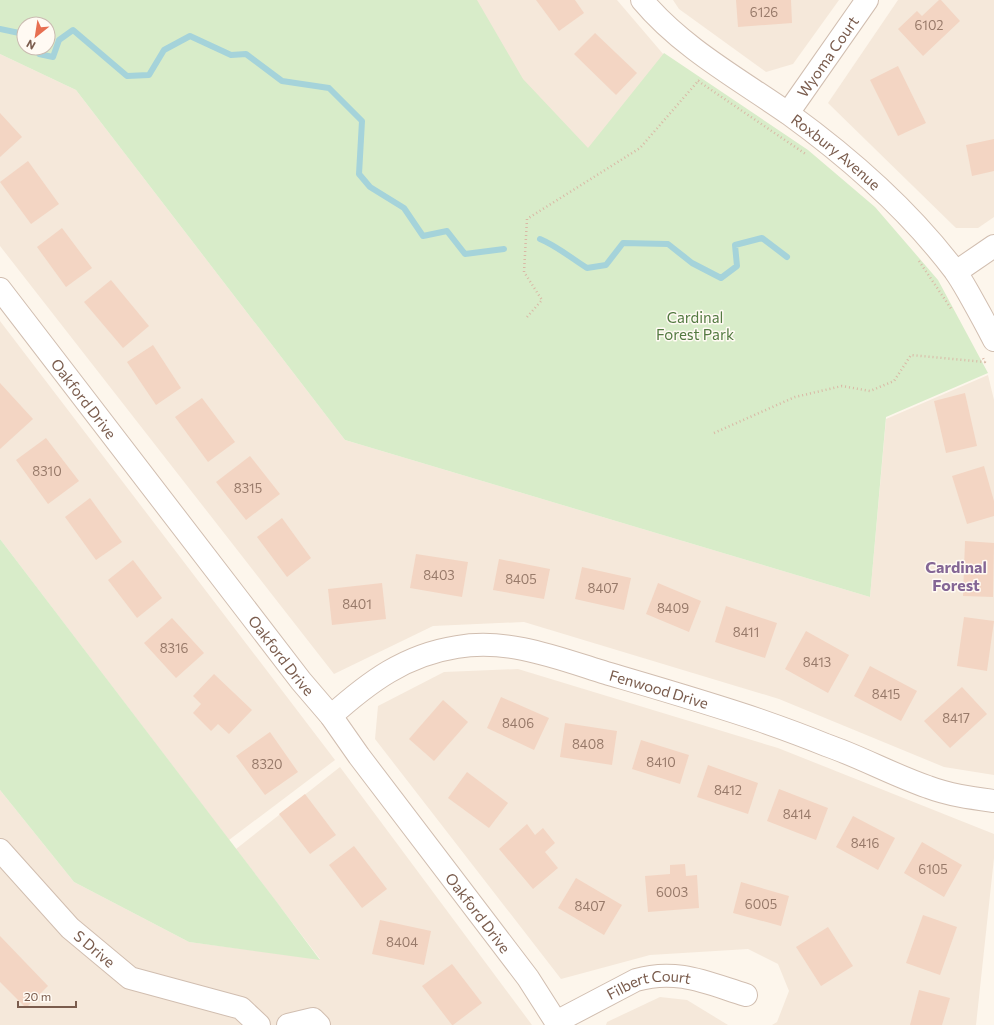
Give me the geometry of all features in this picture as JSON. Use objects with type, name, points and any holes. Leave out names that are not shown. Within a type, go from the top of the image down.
[{"type":"street","name":"Roxbury Avenue","points":[[642,0],[653,14],[672,32],[829,144],[886,192],[914,222],[956,272],[988,348]]},
{"type":"street","name":"Wyoma Court","points":[[788,114],[867,0]]},
{"type":"street","points":[[956,272],[994,246]]},
{"type":"street","name":"Oakford Drive","points":[[0,289],[301,681],[331,716],[364,762],[528,978],[557,1023]]},
{"type":"street","name":"Fenwood Drive","points":[[331,716],[360,691],[378,678],[414,659],[439,650],[459,646],[482,644],[505,646],[545,654],[758,720],[836,748],[929,788],[994,801]]},
{"type":"street","name":"S Drive","points":[[0,850],[70,928],[130,978],[241,1008],[259,1025]]},
{"type":"street","name":"Filbert Court","points":[[557,1023],[636,980],[647,977],[665,975],[687,977],[746,995]]},
{"type":"street","points":[[288,1025],[313,1018],[319,1025]]},
{"type":"path","points":[[527,317],[542,300],[524,272],[527,219],[640,148],[714,63]]},
{"type":"path","points":[[698,80],[808,156]]},
{"type":"path","points":[[916,258],[954,313]]},
{"type":"path","points":[[714,433],[796,397],[842,386],[870,391],[894,381],[911,355],[985,362],[988,348]]},
{"type":"shaded area","points":[[475,0],[617,0],[664,55],[588,151],[522,81]]},
{"type":"shaded area","points":[[673,0],[839,0],[793,64],[766,72],[679,9]]},
{"type":"shaded area","points":[[898,0],[994,0],[994,217],[978,228],[956,228],[828,103]]},
{"type":"shaded area","points":[[0,54],[76,90],[345,440],[870,597],[886,419],[988,375],[994,400],[994,775],[944,767],[779,699],[524,622],[433,626],[334,674],[0,246]]},
{"type":"shaded area","points":[[0,321],[335,760],[229,840],[0,539]]},
{"type":"shaded area","points":[[518,669],[778,748],[994,834],[994,858],[976,1025],[772,1025],[777,1022],[789,991],[778,964],[748,949],[650,955],[561,979],[375,739],[378,706],[444,672]]},
{"type":"shaded area","points":[[340,767],[532,1025],[0,1025],[0,790],[74,882],[189,942],[320,959],[236,849]]},
{"type":"shaded area","points":[[660,997],[687,1000],[728,1025],[606,1025],[607,1022]]},
{"type":"green space","name":"Cardinal Forest Park","points":[[0,0],[477,0],[523,79],[588,148],[664,53],[808,150],[875,207],[938,280],[988,373],[886,417],[870,597],[345,440],[76,90],[0,54]]},
{"type":"green space","points":[[0,539],[320,960],[189,942],[74,882],[0,790]]},
{"type":"building","points":[[536,0],[575,0],[584,13],[559,31]]},
{"type":"building","points":[[736,0],[791,0],[792,23],[738,27]]},
{"type":"building","points":[[939,0],[941,0],[960,21],[923,56],[898,29],[917,11],[922,16]]},
{"type":"building","points":[[595,33],[637,73],[616,95],[574,54]]},
{"type":"building","points":[[898,66],[926,123],[898,136],[870,80]]},
{"type":"building","points":[[0,113],[22,137],[0,157]]},
{"type":"building","points":[[994,139],[994,171],[972,176],[966,145]]},
{"type":"building","points":[[28,161],[59,204],[31,224],[0,182]]},
{"type":"building","points":[[62,228],[92,268],[66,287],[37,247]]},
{"type":"building","points":[[111,280],[149,326],[123,348],[84,302]]},
{"type":"building","points":[[153,345],[181,388],[156,405],[127,362]]},
{"type":"building","points":[[0,383],[33,419],[0,449]]},
{"type":"building","points":[[965,393],[977,446],[946,453],[934,401]]},
{"type":"building","points":[[202,398],[235,442],[208,462],[175,417]]},
{"type":"building","points":[[46,438],[79,481],[48,504],[16,460]]},
{"type":"building","points":[[250,456],[280,494],[246,520],[216,482]]},
{"type":"building","points":[[984,466],[994,501],[994,516],[967,524],[952,476]]},
{"type":"building","points":[[90,498],[122,542],[96,560],[65,517]]},
{"type":"building","points":[[282,518],[311,558],[287,577],[257,537]]},
{"type":"building","points":[[965,541],[994,543],[993,597],[963,596]]},
{"type":"building","points":[[416,554],[468,562],[462,597],[410,588]]},
{"type":"building","points":[[499,559],[550,569],[544,599],[493,590]]},
{"type":"building","points":[[133,560],[162,598],[137,618],[108,580]]},
{"type":"building","points":[[582,567],[631,578],[624,610],[575,599]]},
{"type":"building","points":[[382,583],[386,619],[332,625],[328,589]]},
{"type":"building","points":[[658,583],[701,601],[689,632],[646,614]]},
{"type":"building","points":[[726,606],[777,623],[765,658],[715,642]]},
{"type":"building","points":[[964,617],[994,621],[987,671],[957,666]]},
{"type":"building","points":[[172,618],[204,653],[176,678],[144,643]]},
{"type":"building","points":[[806,631],[849,655],[828,693],[785,669]]},
{"type":"building","points":[[870,666],[917,691],[901,721],[854,696]]},
{"type":"building","points":[[214,674],[252,710],[229,734],[218,724],[211,731],[193,713],[201,704],[193,696]]},
{"type":"building","points":[[962,687],[987,714],[950,748],[924,721]]},
{"type":"building","points":[[501,697],[549,718],[534,750],[487,728]]},
{"type":"building","points":[[443,700],[468,722],[434,761],[409,739]]},
{"type":"building","points":[[565,723],[617,731],[612,765],[560,757]]},
{"type":"building","points":[[270,732],[298,772],[265,795],[236,756]]},
{"type":"building","points":[[641,740],[689,755],[680,784],[632,769]]},
{"type":"building","points":[[708,765],[758,783],[748,814],[697,797]]},
{"type":"building","points":[[467,772],[508,803],[489,828],[448,798]]},
{"type":"building","points":[[779,789],[828,808],[816,840],[767,821]]},
{"type":"building","points":[[305,794],[336,835],[310,854],[279,814]]},
{"type":"building","points":[[853,816],[895,838],[878,870],[836,847]]},
{"type":"building","points":[[527,824],[535,835],[543,828],[555,843],[545,852],[558,868],[533,889],[499,849]]},
{"type":"building","points":[[922,842],[962,865],[944,897],[904,873]]},
{"type":"building","points":[[354,846],[387,889],[362,908],[329,865]]},
{"type":"building","points":[[685,864],[686,876],[697,875],[699,908],[648,912],[645,876],[670,874],[670,865]]},
{"type":"building","points":[[576,878],[622,905],[604,935],[558,908]]},
{"type":"building","points":[[741,882],[789,896],[781,926],[733,913]]},
{"type":"building","points":[[923,915],[957,927],[940,975],[906,963]]},
{"type":"building","points":[[380,920],[431,931],[424,965],[372,954]]},
{"type":"building","points":[[828,927],[853,966],[821,986],[796,947]]},
{"type":"building","points":[[0,936],[48,986],[26,1008],[0,982]]},
{"type":"building","points":[[452,964],[482,1003],[453,1025],[422,986]]},
{"type":"building","points":[[919,990],[950,998],[942,1025],[910,1025]]},
{"type":"waterway","points":[[0,29],[16,32]]},
{"type":"waterway","points":[[56,48],[59,40],[73,30],[127,76],[149,75],[164,50],[190,36],[231,55],[246,54],[282,81],[329,88],[362,121],[359,174],[370,187],[404,208],[423,236],[447,231],[465,254],[504,249]]},
{"type":"waterway","points":[[48,56],[53,56]]},
{"type":"waterway","points":[[540,239],[587,268],[606,265],[623,243],[668,244],[692,263],[721,278],[737,266],[735,245],[762,238],[787,257]]},
{"type":"district","name":"Cardinal Forest","points":[[956,575]]}]
